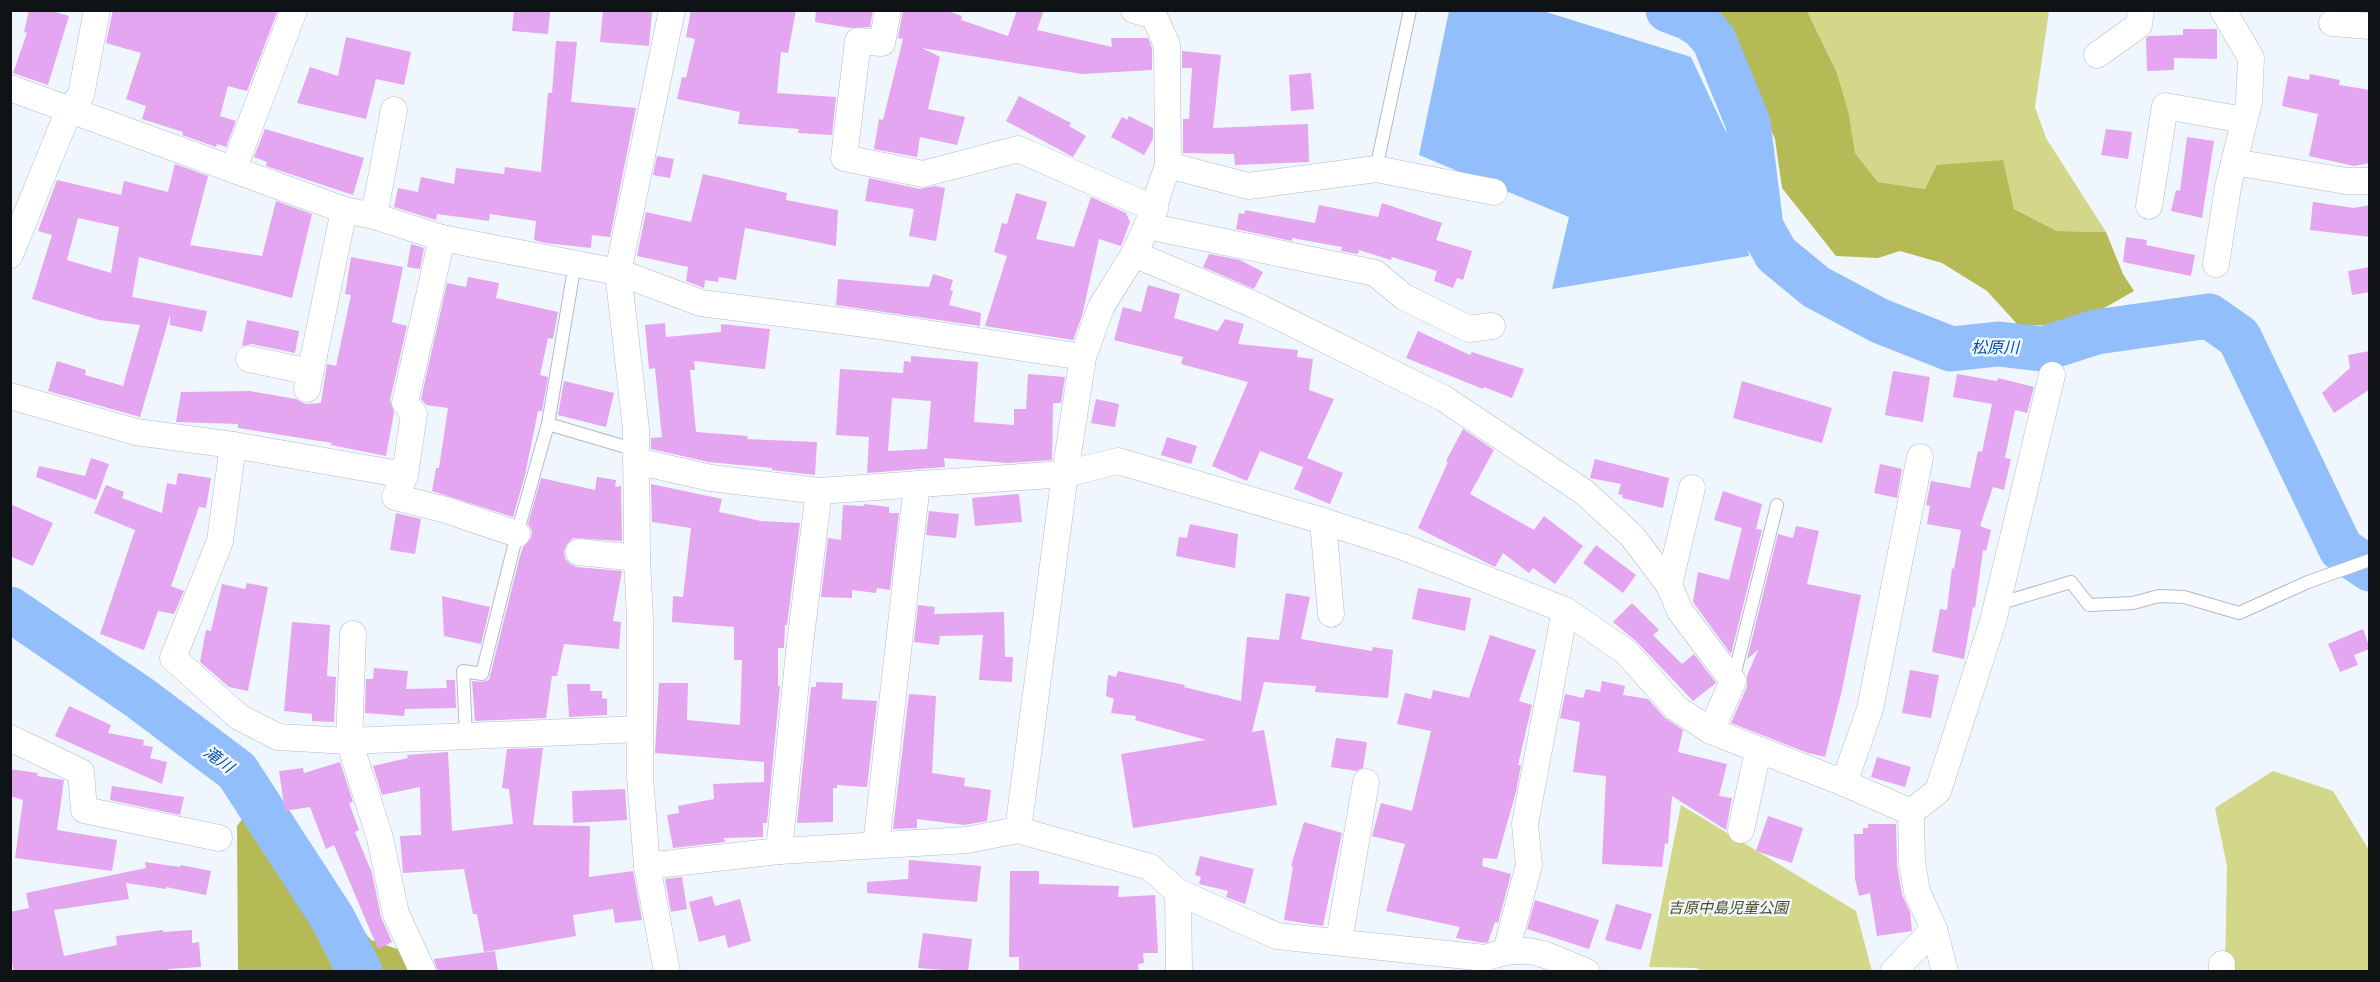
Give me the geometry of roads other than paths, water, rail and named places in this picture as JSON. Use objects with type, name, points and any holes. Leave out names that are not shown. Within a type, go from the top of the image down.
[{"type":"street","points":[[10,255],[69,110],[81,95],[97,10]]},
{"type":"street","points":[[233,170],[294,10]]},
{"type":"street","points":[[667,972],[647,866],[640,777],[640,619],[636,429],[618,272],[672,10]]},
{"type":"street","points":[[888,10],[882,43],[858,42],[844,158],[923,174],[1009,141],[1151,218],[1375,273],[1404,297],[1469,329],[1492,326]]},
{"type":"street","points":[[1018,830],[1065,474],[1083,357],[1101,307],[1134,254],[1151,218],[1168,165],[1167,45],[1154,16],[1134,10]]},
{"type":"street","points":[[2097,55],[2139,25],[2141,10]]},
{"type":"street","points":[[2216,264],[2228,187],[2249,102],[2251,58],[2223,10]]},
{"type":"street","points":[[2332,23],[2370,26]]},
{"type":"street","points":[[10,88],[344,210],[374,216],[442,238],[618,272],[701,303],[873,325],[1083,357]]},
{"type":"street","points":[[2149,206],[2165,106],[2244,120]]},
{"type":"street","points":[[374,216],[394,110]]},
{"type":"street","points":[[2234,162],[2346,181],[2370,181]]},
{"type":"street","points":[[1168,165],[1248,186],[1376,169],[1494,192]]},
{"type":"street","points":[[249,359],[309,381],[344,210]]},
{"type":"street","points":[[442,238],[405,403],[414,414],[405,475],[395,497],[446,510],[517,534]]},
{"type":"street","points":[[1134,254],[1257,306],[1443,398],[1584,492],[1632,536],[1669,585],[1680,611],[1733,681],[1711,731]]},
{"type":"street","points":[[1911,812],[1938,791],[1996,605],[2052,375]]},
{"type":"street","points":[[10,396],[136,432],[233,445],[405,475]]},
{"type":"street","points":[[233,445],[220,541],[172,658],[239,717],[278,737],[349,741],[639,729]]},
{"type":"street","points":[[636,455],[711,478],[819,491],[1065,474],[1118,460],[1406,548],[1565,610],[1626,652],[1676,708],[1711,731],[1911,812]]},
{"type":"street","points":[[1844,783],[1870,710],[1920,457]]},
{"type":"street","points":[[876,845],[917,484]]},
{"type":"street","points":[[1669,585],[1692,488]]},
{"type":"street","points":[[779,851],[799,652],[819,491]]},
{"type":"street","points":[[1323,521],[1330,614]]},
{"type":"street","points":[[579,552],[637,558]]},
{"type":"street","points":[[1492,960],[1529,865],[1525,824],[1565,610]]},
{"type":"street","points":[[353,634],[349,741],[380,838],[396,914],[423,972]]},
{"type":"street","points":[[10,738],[81,772],[84,810],[219,838]]},
{"type":"street","points":[[1741,830],[1758,751]]},
{"type":"street","points":[[1339,941],[1366,782]]},
{"type":"street","points":[[1911,812],[1912,862],[1917,892],[1934,929],[1945,972]]},
{"type":"street","points":[[647,866],[779,851],[967,840],[1018,830],[1150,867],[1178,892],[1277,936],[1339,941],[1492,960],[1533,950],[1587,972]]},
{"type":"street","points":[[1178,892],[1179,972]]},
{"type":"street","points":[[1893,972],[1934,929]]},
{"type":"lane","points":[[1376,169],[1410,10]]},
{"type":"lane","points":[[465,736],[463,670],[482,674],[517,534],[548,424],[575,263]]},
{"type":"lane","points":[[548,424],[636,455]]},
{"type":"lane","points":[[1733,681],[1778,504]]},
{"type":"lane","points":[[1996,605],[2071,582],[2089,605],[2133,603],[2159,596],[2184,597],[2239,614],[2308,582],[2370,560]]},
{"type":"water","points":[[1449,11],[1543,11],[1691,57],[1727,134],[1749,256],[1552,289],[1569,217],[1419,155]]},
{"type":"waterway","name":"松原川","points":[[1668,10],[1702,26],[1714,40],[1748,123],[1761,227],[1776,254],[1816,287],[1880,321],[1951,349],[1998,344],[2043,349],[2096,332],[2209,316],[2239,337],[2341,549],[2370,569]]},
{"type":"waterway","name":"滝川","points":[[10,609],[140,698],[237,771],[333,919],[360,972]]},
{"type":"park label","name":"吉原中島児童公園","points":[[1728,907]]}]
